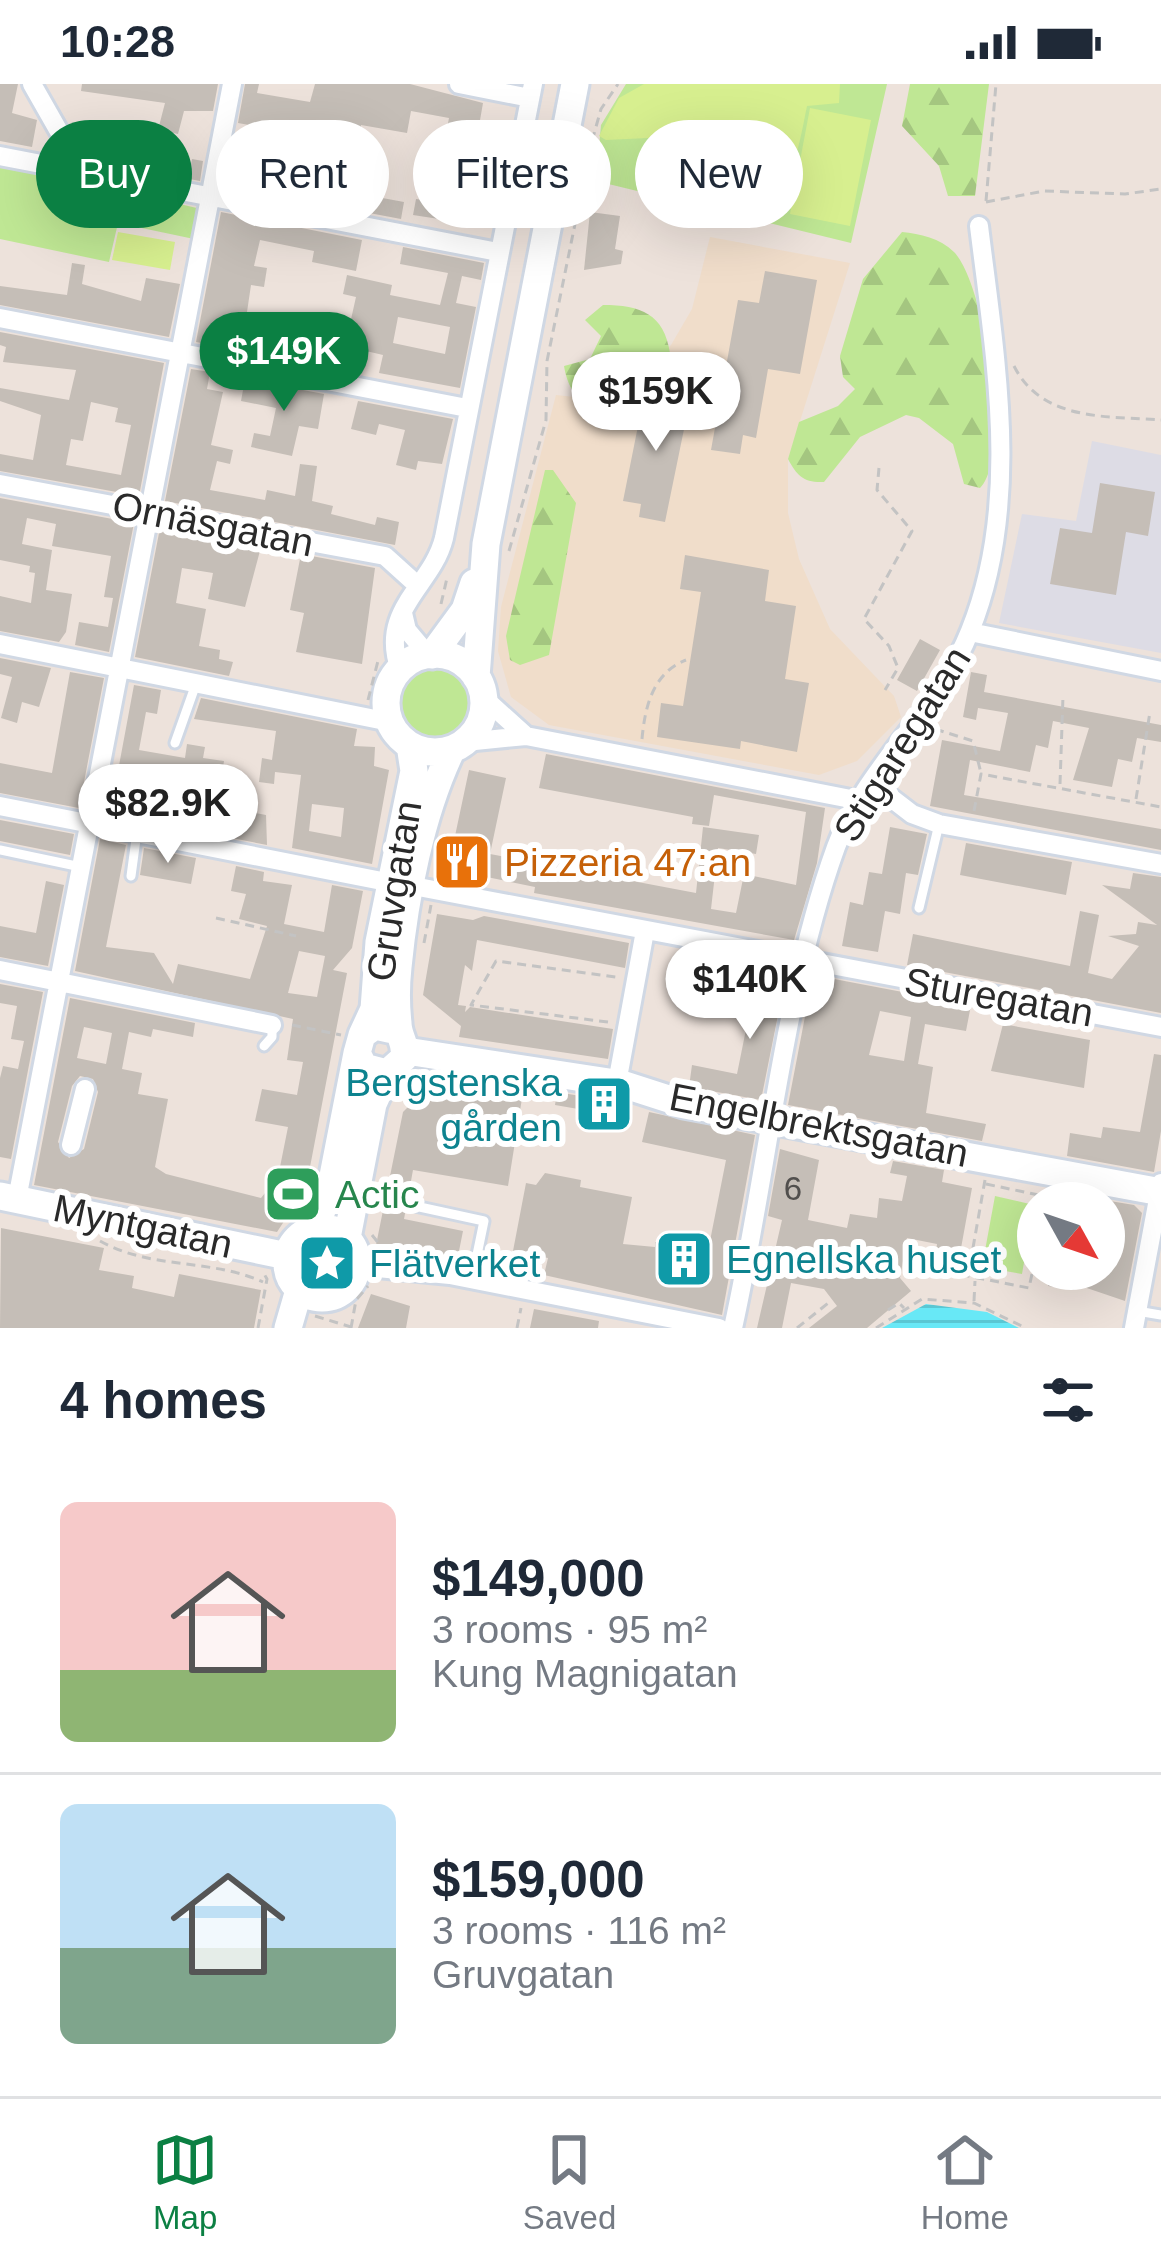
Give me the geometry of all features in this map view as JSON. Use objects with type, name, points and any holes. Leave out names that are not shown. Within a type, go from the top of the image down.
[{"type":"main road","points":[[486,544],[478,727],[458,746],[431,752],[410,746],[377,719],[400,670],[430,655],[465,610],[486,544],[575,84]]},
{"type":"main road","points":[[430,655],[457,660],[480,687]]},
{"type":"main road","name":"Gruvgatan","points":[[316,1228],[355,1041],[374,1009],[413,886],[410,746]]},
{"type":"main road","name":"Gruvgatan","points":[[410,1045],[398,968],[438,778],[458,746]]},
{"type":"main road","points":[[346,1238],[373,1104],[387,1073],[400,1065],[410,1045],[383,1025],[355,1041],[371,1072],[387,1073]]},
{"type":"main road","name":"Engelbrektsgatan","points":[[410,1045],[617,1083],[684,1104],[1160,1189]]},
{"type":"main road","name":"Myntgatan","points":[[9,1198],[287,1256]]},
{"type":"main road","points":[[316,1228],[346,1238],[370,1266],[324,1315],[298,1290],[286,1269],[287,1256],[303,1233],[316,1228]]},
{"type":"main road","points":[[288,1328],[298,1290]]},
{"type":"street","points":[[32,84],[52,120]]},
{"type":"street","points":[[9,1198],[90,824],[232,84]]},
{"type":"street","points":[[400,670],[394,651],[403,613],[416,584],[441,552],[511,171],[531,91],[459,84]]},
{"type":"street","points":[[0,156],[36,163]]},
{"type":"street","points":[[192,194],[498,252]]},
{"type":"street","name":"Stigaregatan","points":[[733,1328],[806,962],[837,844],[970,632],[992,536],[1001,456],[980,226]]},
{"type":"street","points":[[0,318],[467,408]]},
{"type":"street","name":"Ornäsgatan","points":[[0,484],[385,556],[416,584]]},
{"type":"street","points":[[403,613],[407,631],[430,655]]},
{"type":"street","points":[[970,632],[1161,671]]},
{"type":"street","points":[[0,644],[377,719]]},
{"type":"street","points":[[480,687],[526,736]]},
{"type":"street","points":[[458,746],[526,736],[640,759],[867,793],[939,824],[1161,863]]},
{"type":"street","name":"Sturegatan","points":[[0,806],[1161,1027]]},
{"type":"street","points":[[617,1083],[623,1006],[645,931]]},
{"type":"street","points":[[0,970],[218,1018],[272,1025]]},
{"type":"street","points":[[71,1145],[85,1089]]},
{"type":"street","points":[[1136,1320],[1160,1189]]},
{"type":"street","points":[[370,1266],[472,1279],[646,1321],[718,1328]]},
{"type":"lane","points":[[175,743],[197,681]]},
{"type":"lane","points":[[919,908],[939,824]]},
{"type":"lane","points":[[131,876],[137,832]]},
{"type":"lane","points":[[0,850],[81,867]]},
{"type":"lane","points":[[264,1046],[272,1037],[272,1025]]},
{"type":"lane","points":[[415,1206],[484,1220],[472,1279]]},
{"type":"lane","points":[[1136,1320],[1161,1315]]},
{"type":"path","points":[[506,570],[519,502],[537,460],[546,419],[547,361],[592,141],[601,109],[618,84]]},
{"type":"path","points":[[980,226],[996,84]]},
{"type":"path","points":[[986,202],[1044,191],[1125,194],[1161,189]]},
{"type":"path","points":[[992,335],[1020,377],[1069,411],[1095,418],[1161,421]]},
{"type":"path","points":[[878,468],[877,490],[912,531],[865,620],[889,646],[898,668],[885,690]]},
{"type":"path","points":[[377,719],[381,646]]},
{"type":"path","points":[[640,759],[645,712],[661,675],[686,659]]},
{"type":"path","points":[[1060,788],[1063,696]]},
{"type":"path","points":[[1135,801],[1150,712]]},
{"type":"path","points":[[917,723],[970,738],[981,774],[971,829]]},
{"type":"path","points":[[981,774],[1161,806]]},
{"type":"path","points":[[422,958],[413,886],[448,826]]},
{"type":"path","points":[[216,918],[296,936]]},
{"type":"path","points":[[496,961],[620,978],[623,1006],[612,1022],[472,1005],[496,961]]},
{"type":"path","points":[[272,1025],[355,1041]]},
{"type":"path","points":[[396,1107],[418,1084],[410,1045]]},
{"type":"path","points":[[1017,1191],[985,1184],[968,1276],[1017,1286]]},
{"type":"path","points":[[324,1315],[351,1328],[356,1300],[381,1278],[370,1266],[386,1251],[373,1241],[374,1223]]},
{"type":"path","points":[[91,1235],[128,1256],[234,1271],[266,1285]]},
{"type":"path","points":[[262,1274],[271,1303]]},
{"type":"path","points":[[974,1303],[975,1277]]},
{"type":"path","points":[[258,1328],[266,1285]]},
{"type":"path","points":[[876,1328],[922,1299],[974,1303],[1026,1328]]},
{"type":"path","points":[[797,1328],[832,1300]]},
{"type":"path","points":[[887,1310],[899,1303],[905,1310]]},
{"type":"shaded area","points":[[710,237],[850,263],[788,459],[788,513],[799,559],[830,629],[894,696],[901,717],[857,761],[819,775],[549,725],[511,697],[498,651],[501,607],[556,395],[584,398],[633,382],[671,345],[692,309]]},
{"type":"shaded area","points":[[1092,441],[1161,455],[1161,653],[999,623],[1022,514],[1076,521]]},
{"type":"green space","points":[[626,84],[887,84],[851,243],[789,228],[803,228],[803,120],[635,120],[635,190],[611,185],[611,120],[604,120]]},
{"type":"green space","points":[[644,84],[840,84],[839,103],[807,106],[803,124],[803,120],[635,120],[635,139],[611,140],[607,120],[619,98]]},
{"type":"green space","points":[[910,84],[989,84],[975,196],[948,196],[939,166],[902,126]]},
{"type":"green space","points":[[810,108],[871,120],[850,226],[803,217],[803,145]]},
{"type":"green space","points":[[0,162],[36,170],[36,228],[117,228],[109,262],[0,239]]},
{"type":"green space","points":[[192,207],[201,209],[194,239],[142,228],[192,228]]},
{"type":"green space","points":[[118,232],[175,242],[170,270],[112,260]]},
{"type":"green space","points":[[902,232],[936,240],[954,252],[976,298],[994,408],[994,442],[980,488],[964,484],[953,444],[919,418],[906,415],[860,437],[824,482],[802,477],[788,459],[799,422],[838,406],[855,389],[843,377],[840,356],[863,279]]},
{"type":"green space","points":[[603,305],[648,314],[662,329],[670,353],[623,410],[604,417],[577,397],[564,366],[590,359],[601,336],[585,320]]},
{"type":"green space","points":[[545,470],[553,470],[576,503],[549,655],[520,665],[510,660],[506,636]]},
{"type":"green space","points":[[436,664],[463,675],[474,702],[463,729],[436,740],[409,729],[398,702],[409,675]]},
{"type":"green space","points":[[995,1196],[1017,1201],[1017,1273],[982,1267]]},
{"type":"water","points":[[926,1304],[987,1312],[1019,1328],[882,1328]]},
{"type":"building","points":[[0,84],[18,84],[12,113],[37,120],[32,147],[0,141]]},
{"type":"building","points":[[82,84],[218,84],[213,111],[184,111],[182,120],[161,120],[165,103],[81,91]]},
{"type":"building","points":[[245,84],[259,84],[257,93],[310,102],[315,84],[410,84],[483,103],[480,120],[449,120],[411,111],[407,133],[389,130],[389,120],[239,120]]},
{"type":"building","points":[[192,159],[203,161],[200,181],[192,179]]},
{"type":"building","points":[[389,199],[404,202],[401,219],[389,217]]},
{"type":"building","points":[[611,215],[620,216],[615,249],[623,251],[621,264],[584,270],[588,228],[611,228]]},
{"type":"building","points":[[218,228],[302,228],[362,240],[356,271],[312,262],[314,251],[260,240],[254,266],[267,268],[264,287],[251,285],[247,312],[282,317],[277,355],[196,342]]},
{"type":"building","points":[[403,247],[484,263],[481,280],[462,276],[456,303],[476,307],[460,388],[379,373],[383,355],[345,346],[356,297],[343,294],[347,275],[392,285],[390,295],[440,305],[448,273],[400,264]],"holes":[[[398,317],[450,327],[445,354],[393,343]]]},
{"type":"building","points":[[72,263],[85,265],[82,284],[141,301],[146,278],[180,284],[169,337],[0,305],[0,286],[67,295]]},
{"type":"building","points":[[765,271],[817,280],[800,374],[768,369],[756,438],[743,435],[740,454],[711,450],[738,300],[759,303]]},
{"type":"building","points":[[0,332],[164,363],[139,496],[0,471],[0,454],[33,460],[41,415],[0,401],[0,388],[69,400],[76,370],[3,362],[6,347],[0,345]],"holes":[[[91,402],[118,408],[115,422],[131,425],[121,475],[66,465],[71,439],[83,441]]]},
{"type":"building","points":[[316,335],[341,339],[336,366],[311,364]]},
{"type":"building","points":[[191,369],[210,372],[207,389],[223,392],[211,445],[233,450],[230,464],[217,461],[210,490],[265,500],[267,490],[295,496],[300,464],[317,466],[312,501],[333,506],[331,514],[375,525],[377,517],[399,522],[395,545],[165,501]]},
{"type":"building","points":[[245,379],[324,394],[318,429],[299,426],[292,456],[251,447],[254,433],[270,436],[276,408],[241,401]]},
{"type":"building","points":[[645,391],[690,400],[665,522],[639,517],[641,504],[623,501]]},
{"type":"building","points":[[358,401],[453,419],[442,464],[418,461],[416,470],[396,465],[405,430],[379,424],[376,435],[351,429]]},
{"type":"building","points":[[1100,483],[1155,492],[1148,536],[1126,532],[1116,595],[1050,584],[1060,528],[1092,533]]},
{"type":"building","points":[[0,498],[134,523],[109,652],[75,645],[79,622],[108,627],[113,598],[104,597],[111,556],[52,546],[56,524],[27,518],[22,544],[52,550],[46,590],[72,594],[66,632],[59,642],[0,631],[0,596],[31,603],[35,573],[29,572],[30,566],[0,560]]},
{"type":"building","points":[[160,528],[261,547],[245,607],[208,599],[213,573],[182,568],[176,603],[206,609],[199,646],[220,650],[219,659],[233,662],[229,676],[135,657]]},
{"type":"building","points":[[301,554],[375,568],[362,664],[296,652],[304,613],[290,610]]},
{"type":"building","points":[[685,555],[769,570],[765,601],[796,606],[785,679],[809,683],[797,752],[741,741],[740,749],[657,737],[661,703],[683,706],[701,592],[680,589]]},
{"type":"building","points":[[920,639],[940,650],[917,691],[897,680]]},
{"type":"building","points":[[0,658],[51,668],[39,707],[22,702],[17,723],[1,718],[12,677],[0,674]]},
{"type":"building","points":[[70,672],[104,678],[79,808],[0,793],[0,763],[52,773]]},
{"type":"building","points":[[971,672],[987,675],[984,692],[1161,725],[1161,742],[1137,738],[1132,762],[1118,759],[1112,787],[1073,780],[1089,728],[1053,721],[1048,748],[1036,745],[1030,772],[970,760],[964,795],[1161,829],[1161,850],[930,806],[942,740],[1000,751],[1008,713],[978,708],[976,720],[963,717]]},
{"type":"building","points":[[134,685],[161,690],[157,714],[146,712],[139,750],[185,758],[187,744],[205,747],[203,758],[224,761],[217,806],[266,815],[267,845],[110,814]]},
{"type":"building","points":[[201,698],[357,729],[354,746],[375,747],[374,766],[389,770],[372,864],[292,848],[301,775],[275,772],[274,784],[259,782],[262,758],[272,760],[276,731],[194,719]],"holes":[[[312,804],[344,808],[341,837],[309,831]]]},
{"type":"building","points":[[546,754],[825,808],[817,863],[794,940],[534,893],[535,887],[448,869],[469,770],[506,778],[490,854],[696,893],[703,827],[759,835],[756,854],[718,848],[711,909],[736,913],[744,874],[796,885],[806,812],[714,795],[709,826],[692,824],[693,817],[539,788]]},
{"type":"building","points":[[0,820],[74,834],[70,855],[0,841]]},
{"type":"building","points":[[890,827],[927,834],[918,875],[906,873],[900,914],[885,911],[878,952],[842,946],[850,902],[863,905],[869,872],[882,874]]},
{"type":"building","points":[[100,839],[126,845],[106,947],[154,953],[173,984],[178,964],[250,979],[267,926],[239,919],[246,894],[231,891],[236,866],[264,872],[263,881],[292,885],[284,924],[324,932],[332,885],[363,891],[352,948],[333,970],[347,973],[306,1188],[277,1232],[34,1185],[70,998],[195,1023],[193,1037],[153,1029],[151,1037],[129,1032],[122,1069],[142,1073],[138,1094],[168,1099],[155,1167],[166,1174],[261,1198],[278,1177],[288,1127],[255,1121],[262,1089],[297,1095],[303,1062],[287,1060],[293,1019],[75,971]],"holes":[[[299,951],[325,956],[317,997],[288,993]],[[84,1027],[112,1033],[106,1064],[77,1058]],[[80,1076],[93,1079],[98,1092],[84,1149],[69,1158],[58,1142],[72,1086]]]},
{"type":"building","points":[[966,843],[1072,862],[1066,895],[960,875]]},
{"type":"building","points":[[144,848],[196,858],[191,884],[140,875]]},
{"type":"building","points":[[1133,873],[1161,877],[1161,1013],[907,965],[913,934],[1070,966],[1080,911],[1099,915],[1088,973],[1112,979],[1139,946],[1108,936],[1136,934],[1138,922],[1157,925],[1102,885],[1130,889]]},
{"type":"building","points":[[46,881],[64,885],[48,966],[0,957],[0,926],[36,933]]},
{"type":"building","points":[[437,914],[473,920],[484,916],[629,943],[625,968],[477,940],[472,971],[465,965],[458,1005],[466,1006],[465,1012],[470,1007],[613,1029],[608,1059],[459,1037],[461,1026],[423,995]]},
{"type":"building","points":[[759,965],[787,970],[761,1100],[689,1087],[692,1065],[737,1074]]},
{"type":"building","points":[[813,975],[971,1005],[966,1031],[925,1024],[918,1064],[933,1067],[926,1113],[986,1124],[982,1141],[788,1105]],"holes":[[[880,1011],[911,1017],[904,1061],[869,1055]]]},
{"type":"building","points":[[0,984],[43,992],[11,1159],[0,1157],[0,1078],[3,1066],[18,1069],[24,1041],[11,1039],[17,1006],[0,1003]]},
{"type":"building","points":[[1003,1024],[1090,1040],[1084,1088],[991,1071]]},
{"type":"building","points":[[1154,1054],[1161,1055],[1161,1131],[1154,1172],[1067,1156],[1070,1133],[1101,1138],[1103,1127],[1140,1132]]},
{"type":"building","points":[[436,1079],[523,1092],[508,1186],[413,1170],[404,1219],[463,1231],[457,1261],[376,1245],[403,1112]]},
{"type":"building","points":[[557,1092],[621,1103],[619,1116],[555,1105]]},
{"type":"building","points":[[649,1112],[755,1135],[722,1315],[544,1275],[548,1258],[513,1251],[526,1183],[536,1185],[545,1173],[581,1180],[580,1187],[632,1197],[623,1244],[655,1247],[655,1242],[708,1251],[726,1160],[642,1142]]},
{"type":"building","points":[[780,1149],[819,1160],[808,1220],[847,1228],[850,1214],[877,1218],[879,1198],[902,1201],[907,1176],[890,1173],[893,1161],[944,1170],[942,1182],[972,1188],[957,1270],[934,1266],[937,1244],[907,1238],[900,1278],[911,1291],[867,1328],[809,1328],[837,1306],[824,1289],[791,1283],[782,1328],[757,1328],[782,1220],[768,1216]]},
{"type":"building","points":[[1125,1204],[1142,1213],[1125,1301],[1093,1290],[1125,1290]]},
{"type":"building","points":[[1,1228],[104,1248],[99,1270],[134,1276],[132,1288],[174,1297],[179,1274],[261,1290],[254,1328],[0,1328]]},
{"type":"building","points":[[371,1294],[410,1306],[406,1328],[358,1328]]},
{"type":"building","points":[[534,1309],[599,1321],[598,1328],[530,1328]]},
{"type":"place","name":"Pizzeria 47:an","points":[[462,862]]},
{"type":"place","name":"Bergstenska gården","points":[[604,1104]]},
{"type":"place","name":"Actic","points":[[293,1194]]},
{"type":"place","name":"Egnellska huset","points":[[684,1259]]},
{"type":"place","name":"Flätverket","points":[[327,1263]]}]
